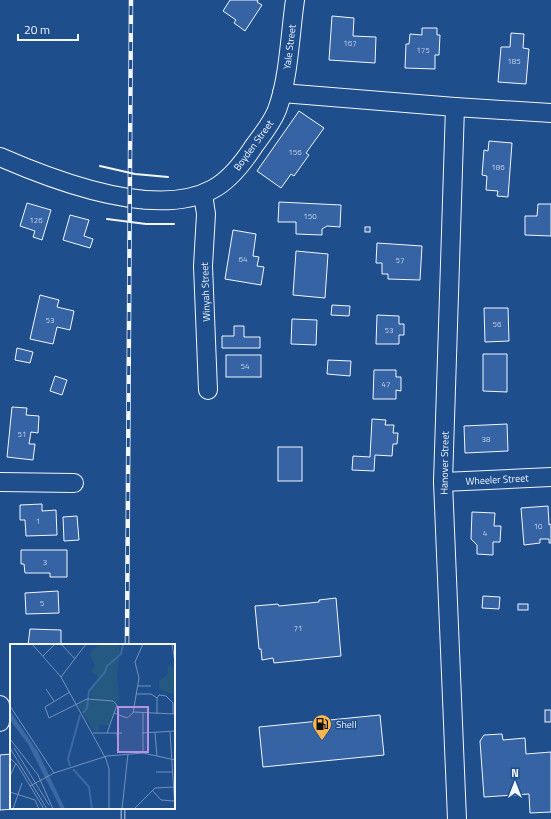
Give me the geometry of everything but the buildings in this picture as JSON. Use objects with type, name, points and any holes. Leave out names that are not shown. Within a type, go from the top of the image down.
[{"type":"street","name":"Yale Street","points":[[282,93],[295,0]]},
{"type":"street","points":[[282,93],[455,107],[551,112]]},
{"type":"street","name":"Boyden Street","points":[[0,157],[72,184],[115,195],[162,200],[184,199],[203,194],[223,183],[241,164],[272,122],[282,93]]},
{"type":"street","name":"Hanover Street","points":[[455,107],[443,482],[457,819]]},
{"type":"street","name":"Winyah Street","points":[[203,194],[206,214],[203,266],[208,390]]},
{"type":"street","name":"Wheeler Street","points":[[443,482],[551,476]]},
{"type":"street","points":[[0,482],[74,484]]},
{"type":"street","points":[[0,706],[0,722]]},
{"type":"railway","points":[[127,644],[131,0]]},
{"type":"railway","points":[[123,809],[123,819]]},
{"type":"wall","points":[[100,166],[135,174],[168,177]]},
{"type":"wall","points":[[107,219],[146,224],[174,224]]},
{"type":"place","name":"Shell","points":[[322,741]]}]
